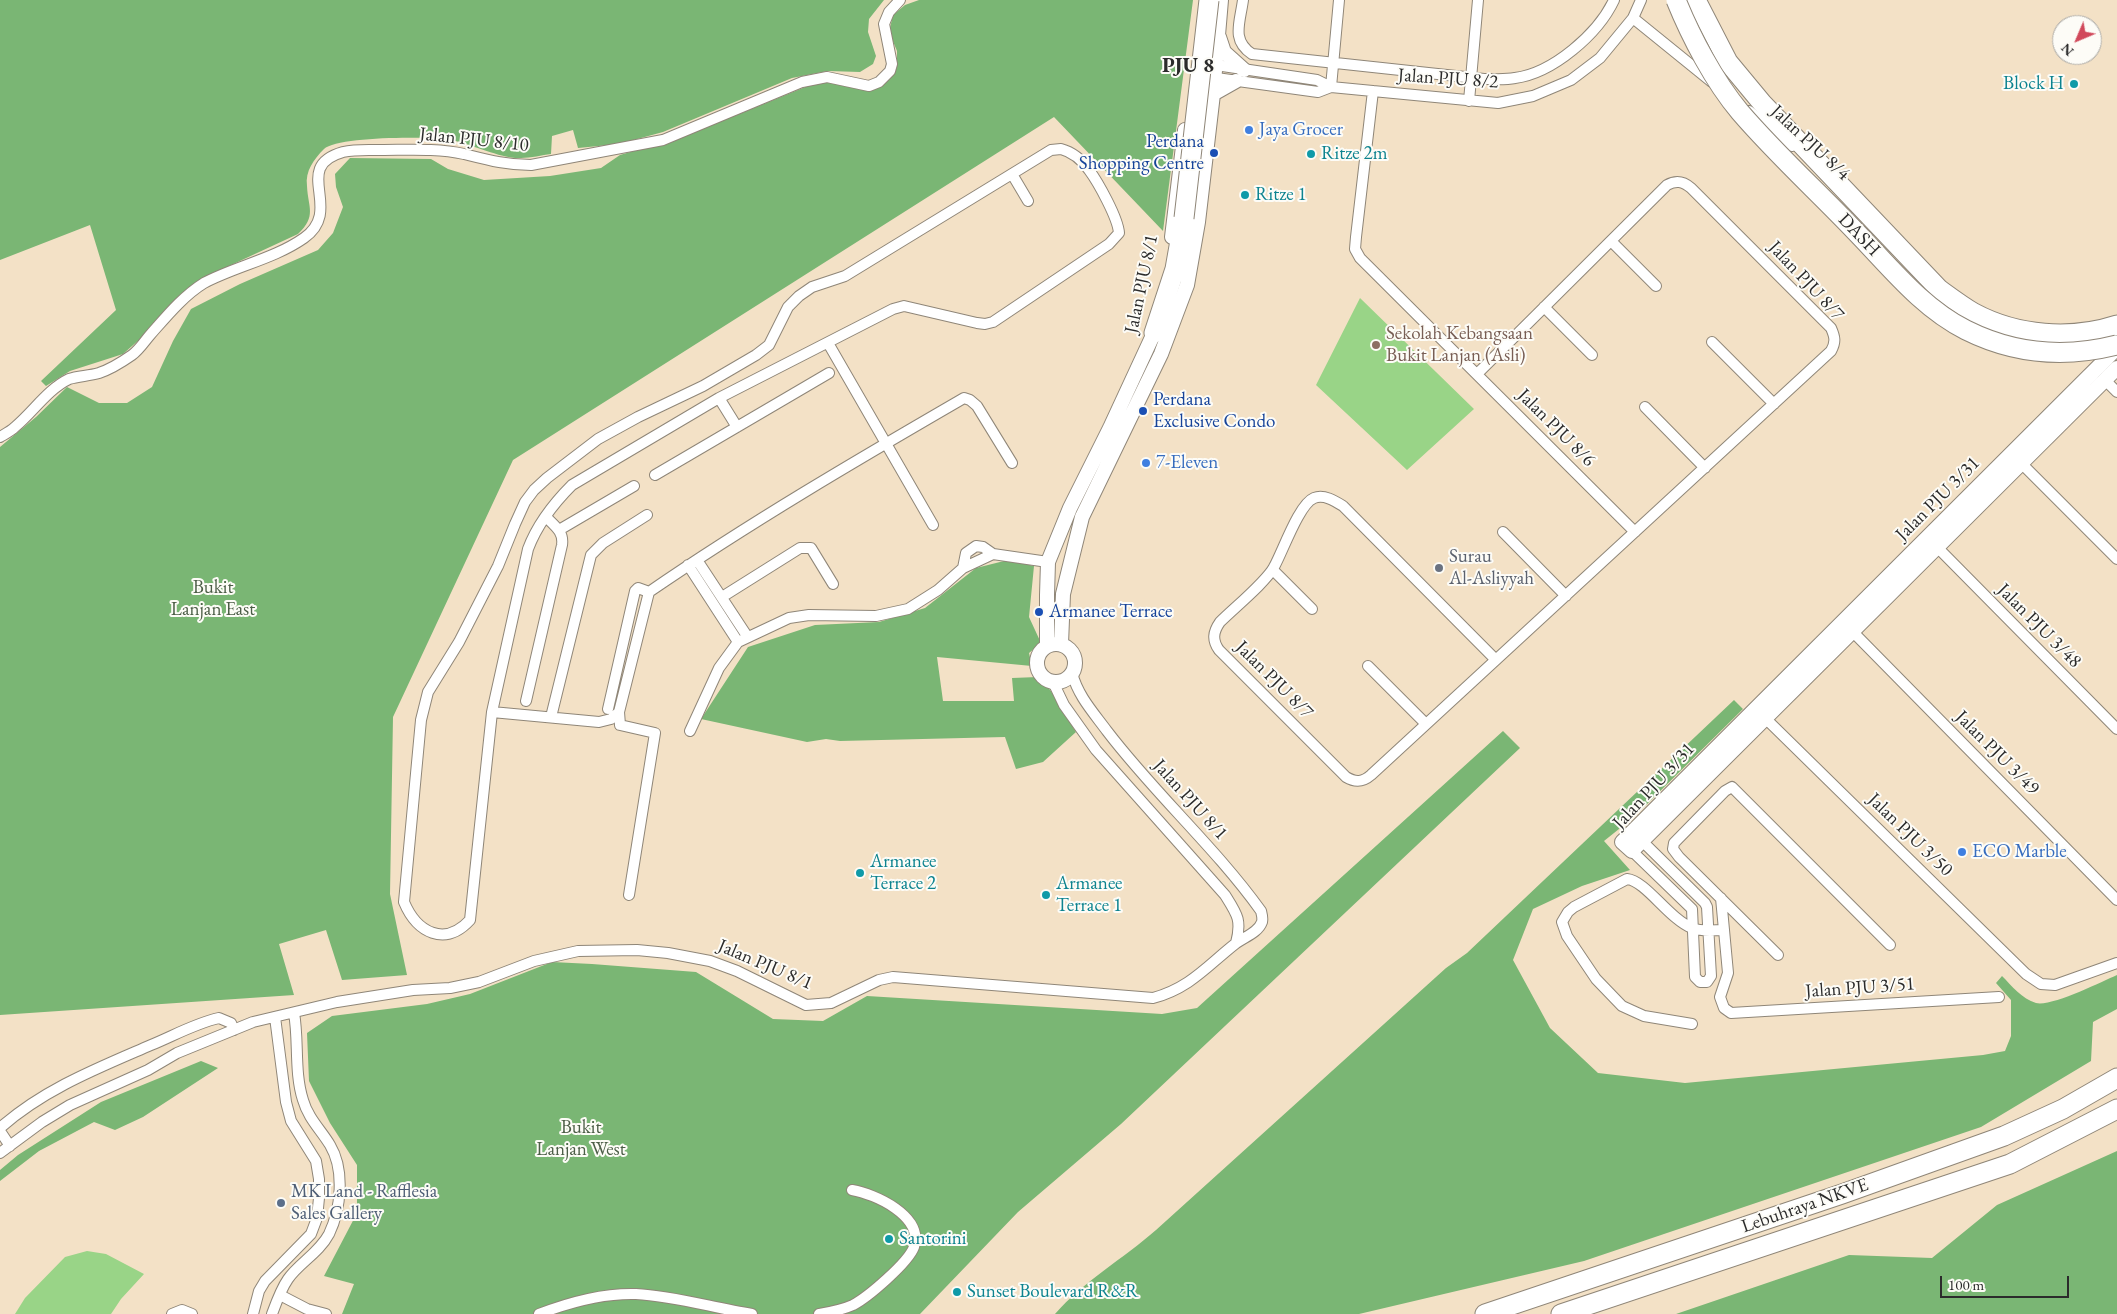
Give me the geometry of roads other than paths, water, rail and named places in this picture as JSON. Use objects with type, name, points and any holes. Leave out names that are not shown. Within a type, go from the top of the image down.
[{"type":"highway","points":[[1154,333],[1175,269],[1184,218],[1210,0]]},
{"type":"highway","name":"DASH","points":[[1676,0],[1708,64],[1739,111],[1924,302],[1965,330],[2002,345],[2035,351],[2072,353],[2117,346]]},
{"type":"highway","name":"DASH","points":[[1696,0],[1728,62],[1762,104],[1939,289],[1974,313],[2008,327],[2068,334],[2098,331],[2117,325]]},
{"type":"highway","name":"Lebuhraya NKVE","points":[[1485,1314],[1842,1194],[2004,1136],[2064,1109],[2117,1078]]},
{"type":"highway","name":"Lebuhraya NKVE","points":[[1561,1314],[2010,1164],[2117,1109]]},
{"type":"main road","name":"Jalan PJU 8/1","points":[[1054,645],[1046,595],[1048,562],[1070,508],[1154,333],[1172,234],[1200,0]]},
{"type":"main road","name":"Jalan PJU 8/1","points":[[1054,645],[1063,594],[1082,517],[1124,435],[1161,354],[1187,285],[1198,222],[1213,94],[1221,0]]},
{"type":"main road","points":[[1213,94],[1240,75],[1224,52],[1218,31]]},
{"type":"main road","name":"Jalan PJU 3/31","points":[[1632,851],[1622,842],[1637,836],[1760,713],[2117,346]]},
{"type":"main road","name":"Jalan PJU 3/31","points":[[1760,713],[1852,631],[2117,368]]},
{"type":"main road","points":[[1110,428],[1124,435]]},
{"type":"main road","points":[[1054,645],[1072,653],[1074,667],[1072,673],[1064,680],[1053,682],[1042,676],[1037,666],[1039,654],[1054,645]]},
{"type":"street","name":"Jalan PJU 8/10","points":[[0,437],[15,427],[46,397],[69,380],[99,372],[116,365],[134,354],[179,302],[203,284],[260,260],[306,236],[315,229],[321,216],[321,201],[317,181],[318,173],[322,166],[334,156],[357,150],[436,151],[463,154],[512,165],[531,165],[664,140],[802,82],[828,77],[869,86],[879,82],[890,71],[892,56],[884,24],[889,12],[900,0]]},
{"type":"street","points":[[1243,0],[1238,39],[1243,48],[1252,54],[1471,78],[1516,78],[1542,69],[1576,48],[1607,14],[1614,0]]},
{"type":"street","points":[[1331,86],[1340,0]]},
{"type":"street","points":[[1469,101],[1478,0]]},
{"type":"street","name":"Jalan PJU 8/2","points":[[1193,68],[1240,75],[1318,92],[1331,86],[1498,103],[1522,98],[1570,80],[1600,58],[1633,18],[1640,0]]},
{"type":"street","name":"Jalan PJU 8/4","points":[[1633,18],[1795,148],[1899,256],[1954,305]]},
{"type":"street","name":"Jalan PJU 8/6","points":[[1373,91],[1355,248],[1360,258],[1635,532]]},
{"type":"street","points":[[1061,149],[1068,151],[1089,169],[1115,218],[1119,233],[1109,244],[993,322],[986,324],[904,306],[893,309],[828,343],[720,398],[572,485],[546,517],[533,537],[528,549],[492,712],[470,920],[462,928],[451,934],[435,934],[425,930],[415,921],[404,902],[421,720],[428,692],[459,642],[498,566],[522,510],[534,490],[554,472],[598,439],[638,416],[703,386],[756,355],[769,344],[788,307],[799,296],[812,288],[845,276],[1051,150],[1061,149]]},
{"type":"street","points":[[1012,174],[1028,201]]},
{"type":"street","name":"Jalan PJU 8/7","points":[[1477,374],[1667,185],[1674,182],[1686,184],[1832,328],[1835,336],[1831,351],[1366,780],[1352,781],[1214,643],[1216,628],[1273,570],[1300,514],[1310,501],[1315,497],[1321,497],[1334,500],[1343,506],[1496,660]]},
{"type":"street","points":[[1611,241],[1656,286]]},
{"type":"street","points":[[1544,307],[1592,355]]},
{"type":"street","points":[[1712,342],[1774,404]]},
{"type":"street","points":[[828,343],[932,525]]},
{"type":"street","points":[[654,476],[829,373]]},
{"type":"street","points":[[2104,380],[2117,392]]},
{"type":"street","points":[[720,398],[737,427]]},
{"type":"street","points":[[492,712],[606,721],[615,716],[613,710],[635,591],[638,588],[649,592],[693,562],[964,398],[977,406],[1012,463]]},
{"type":"street","points":[[1645,407],[1705,468]]},
{"type":"street","points":[[2021,463],[2117,559]]},
{"type":"street","points":[[559,530],[634,486]]},
{"type":"street","points":[[551,717],[591,555],[602,543],[647,515]]},
{"type":"street","points":[[526,701],[563,538],[559,530],[546,517]]},
{"type":"street","points":[[1503,532],[1566,596]]},
{"type":"street","points":[[722,597],[805,546],[811,548],[834,584]]},
{"type":"street","points":[[690,731],[719,668],[738,642],[747,636],[789,618],[809,615],[876,616],[908,609],[938,590],[963,568],[964,557],[970,548],[976,546],[983,547],[993,554],[1048,562]]},
{"type":"street","name":"Jalan PJU 3/48","points":[[1937,547],[2117,729]]},
{"type":"street","points":[[693,562],[722,597],[747,636]]},
{"type":"street","points":[[693,562],[738,642]]},
{"type":"street","points":[[1273,570],[1312,609]]},
{"type":"street","name":"Jalan PJU 3/49","points":[[1852,631],[2117,900]]},
{"type":"street","points":[[1368,666],[1426,724]]},
{"type":"street","name":"Jalan PJU 8/1","points":[[0,1153],[42,1122],[70,1105],[148,1070],[177,1053],[234,1030],[275,1017],[337,1002],[413,990],[450,988],[479,982],[534,961],[578,952],[606,950],[668,953],[710,961],[737,971],[806,1005],[832,1002],[879,980],[893,978],[1153,998],[1178,990],[1193,980],[1236,943],[1251,934],[1262,923],[1261,911],[1119,746],[1076,689],[1072,673]]},
{"type":"street","name":"Jalan PJU 8/1","points":[[1053,682],[1064,705],[1096,750],[1225,895],[1239,919],[1236,943]]},
{"type":"street","points":[[613,710],[620,725],[655,733],[629,895]]},
{"type":"street","name":"Jalan PJU 3/50","points":[[1760,713],[2026,974],[2041,984],[2055,985],[2117,963]]},
{"type":"street","points":[[1778,955],[1673,849],[1674,843],[1725,791],[1732,787],[1890,945]]},
{"type":"street","points":[[1632,851],[1692,909],[1695,978],[1700,982],[1709,980],[1711,976],[1708,907],[1637,836]]},
{"type":"street","points":[[1692,1024],[1644,1016],[1622,1006],[1596,979],[1567,936],[1562,922],[1568,912],[1574,907],[1627,879],[1634,880],[1641,885],[1674,918],[1694,929],[1724,930],[1720,898]]},
{"type":"street","points":[[1225,895],[1238,882]]},
{"type":"street","name":"Jalan PJU 3/51","points":[[1724,930],[1728,973],[1720,997],[1724,1008],[1731,1013],[1999,997]]},
{"type":"street","points":[[272,1314],[288,1279],[329,1234],[336,1212],[340,1170],[330,1145],[308,1113],[302,1099],[298,1072],[298,1033],[294,1013]]},
{"type":"street","points":[[253,1314],[258,1291],[276,1268],[311,1234],[317,1218],[319,1180],[316,1161],[291,1120],[281,1075],[275,1017]]},
{"type":"street","points":[[10,1146],[0,1129],[17,1113],[56,1089],[91,1071],[219,1018],[231,1023],[234,1030]]},
{"type":"street","points":[[819,1314],[851,1306],[864,1298],[896,1270],[914,1248],[913,1232],[904,1214],[886,1202],[867,1193],[852,1190]]},
{"type":"street","points":[[276,1268],[288,1279]]},
{"type":"street","points":[[539,1314],[594,1297],[635,1294],[657,1296],[752,1314]]},
{"type":"street","points":[[280,1295],[307,1309],[326,1314]]},
{"type":"street","points":[[172,1314],[182,1310],[192,1314]]},
{"type":"place","name":"Block H","points":[[2074,84]]},
{"type":"place","name":"Jaya Grocer","points":[[1249,130]]},
{"type":"place","name":"Perdana Shopping Centre","points":[[1214,153]]},
{"type":"place","name":"Ritze 2m","points":[[1311,154]]},
{"type":"place","name":"Ritze 1","points":[[1245,195]]},
{"type":"place","name":"Sekolah Kebangsaan Bukit Lanjan (Asli)","points":[[1376,345]]},
{"type":"place","name":"Perdana Exclusive Condo","points":[[1143,411]]},
{"type":"place","name":"7-Eleven","points":[[1146,463]]},
{"type":"place","name":"Surau Al-Asliyyah","points":[[1439,568]]},
{"type":"place","name":"Armanee Terrace","points":[[1039,612]]},
{"type":"place","name":"ECO Marble","points":[[1962,852]]},
{"type":"place","name":"Armanee Terrace 2","points":[[860,873]]},
{"type":"place","name":"Armanee Terrace 1","points":[[1046,895]]},
{"type":"place","name":"MK Land - Rafflesia Sales Gallery","points":[[281,1203]]},
{"type":"place","name":"Santorini","points":[[889,1239]]},
{"type":"place","name":"Sunset Boulevard R&R","points":[[957,1292]]},
{"type":"district","name":"PJU 8","points":[[1188,66]]},
{"type":"park label","name":"Bukit Lanjan East","points":[[213,599]]},
{"type":"park label","name":"Bukit Lanjan West","points":[[581,1139]]}]
